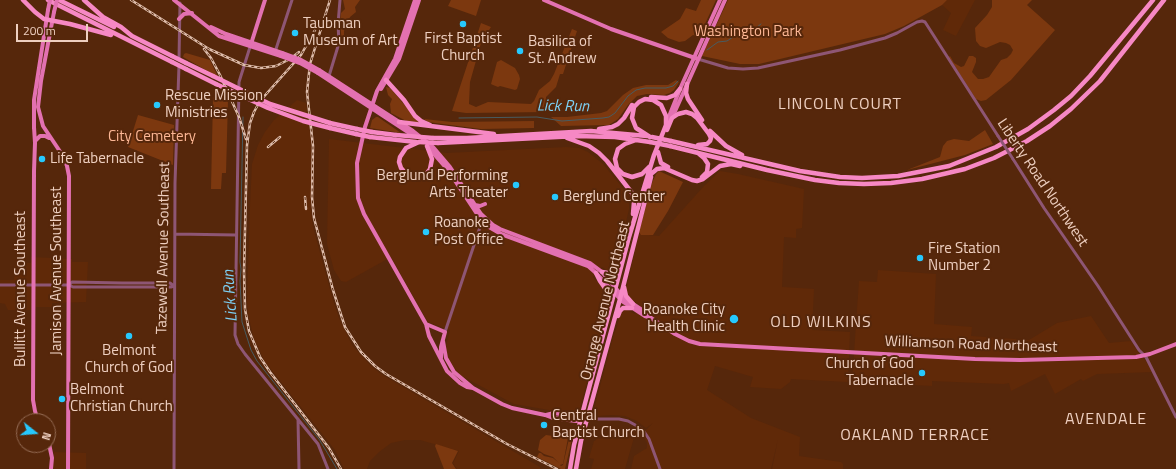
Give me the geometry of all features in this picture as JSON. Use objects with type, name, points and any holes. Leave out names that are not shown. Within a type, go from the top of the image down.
[{"type":"highway","points":[[23,0],[38,15],[47,19],[93,29],[130,42]]},
{"type":"highway","points":[[49,0],[130,42],[186,68],[216,84],[274,110],[356,132],[404,141],[438,143],[591,131],[651,138],[697,152],[762,168],[830,182],[878,184],[912,181],[965,169],[986,162],[1027,141],[1050,126],[1071,109],[1100,81],[1164,0]]},
{"type":"highway","points":[[58,0],[270,104],[330,126]]},
{"type":"highway","points":[[84,0],[103,18],[121,27],[132,36]]},
{"type":"highway","points":[[671,143],[690,145],[816,174],[862,178],[898,176],[949,166],[996,147],[1020,134],[1043,119],[1064,102],[1090,76],[1153,0]]},
{"type":"highway","points":[[386,78],[418,119],[427,124],[440,127]]},
{"type":"highway","points":[[687,84],[686,93],[689,102],[713,134],[726,146],[751,160]]},
{"type":"highway","points":[[591,131],[612,127],[618,124],[634,103],[640,98],[666,98],[672,96],[680,89]]},
{"type":"highway","points":[[651,138],[638,130],[632,120],[633,109],[639,102],[650,99],[661,105],[666,117],[666,125]]},
{"type":"highway","points":[[672,118],[680,112],[692,114],[697,118],[709,134],[711,140],[707,144],[690,145]]},
{"type":"highway","name":"Orange Avenue Northeast","points":[[570,469],[574,445],[611,310],[624,283],[651,174],[672,118]]},
{"type":"highway","points":[[399,122],[504,135],[536,136]]},
{"type":"highway","name":"Orange Avenue Northeast","points":[[576,469],[581,441],[610,334],[630,234],[651,166],[666,125]]},
{"type":"highway","points":[[371,134],[433,138],[467,138],[504,135]]},
{"type":"highway","points":[[550,135],[585,144],[598,152],[640,200]]},
{"type":"highway","points":[[562,137],[601,137],[638,140]]},
{"type":"highway","points":[[651,138],[638,140],[622,146],[618,149],[615,159],[617,168],[623,174],[632,177],[642,174],[651,166]]},
{"type":"highway","points":[[419,142],[411,145],[402,152],[399,162],[405,174],[413,177],[424,175],[430,169],[432,159],[427,146]]},
{"type":"highway","points":[[658,152],[660,161],[665,166],[697,178],[706,174],[708,166],[706,160],[697,152]]},
{"type":"highway","points":[[651,174],[657,169],[664,168],[697,181],[703,180],[717,168],[727,164],[762,168]]},
{"type":"highway","points":[[618,294],[631,238],[630,234],[634,207],[633,198],[629,189]]},
{"type":"highway","points":[[611,310],[608,294],[599,273],[611,274],[617,272],[620,269],[625,255]]},
{"type":"highway","points":[[610,334],[615,326],[620,311],[632,306],[625,294],[624,283]]},
{"type":"main road","points":[[39,81],[49,0]]},
{"type":"main road","points":[[34,127],[34,100],[58,0]]},
{"type":"main road","name":"Williamson Road Northeast","points":[[174,0],[180,2],[219,36],[275,52],[318,72],[372,107],[399,122],[426,141],[439,153],[450,167],[483,218]]},
{"type":"main road","points":[[250,45],[265,0]]},
{"type":"main road","points":[[415,0],[395,59],[372,107],[362,139],[356,168],[358,198],[361,209],[426,324],[429,336],[447,371],[453,378],[467,387],[473,388],[512,408],[553,418],[576,421],[588,419]]},
{"type":"main road","points":[[386,78],[394,70],[401,56],[419,0]]},
{"type":"main road","points":[[544,0],[611,29],[696,59]]},
{"type":"main road","points":[[672,118],[720,0]]},
{"type":"main road","points":[[666,125],[680,89],[724,0]]},
{"type":"main road","points":[[180,19],[184,14],[192,13]]},
{"type":"main road","name":"Williamson Road Northeast","points":[[318,72],[329,76],[427,146],[448,170],[483,218],[500,229],[586,260],[618,294],[645,316],[651,318],[678,336],[695,343],[706,345],[999,360],[1052,360],[1144,356],[1176,344]]},
{"type":"main road","name":"Jamison Avenue Southeast","points":[[39,81],[39,113],[43,126],[63,156],[69,176],[68,469]]},
{"type":"main road","name":"Bullitt Avenue Southeast","points":[[34,127],[34,157]]},
{"type":"main road","name":"Bullitt Avenue Southeast","points":[[34,127],[33,400],[36,413]]},
{"type":"main road","points":[[35,141],[37,138],[42,136],[51,139]]},
{"type":"main road","points":[[475,205],[480,206],[485,204]]},
{"type":"main road","points":[[426,324],[445,332],[441,347],[441,360]]},
{"type":"main road","points":[[443,341],[446,358],[451,369],[457,376],[473,388]]},
{"type":"main road","points":[[51,453],[51,469]]},
{"type":"street","points":[[275,52],[292,0]]},
{"type":"street","points":[[329,76],[339,43],[338,24],[340,0]]},
{"type":"street","name":"Tazewell Avenue Southeast","points":[[174,469],[174,286],[180,2]]},
{"type":"street","name":"Liberty Road Northwest","points":[[696,59],[728,68],[758,68],[879,39],[897,33],[917,22],[923,21],[1044,208],[1144,356],[1176,417]]},
{"type":"street","points":[[250,45],[239,82],[235,335],[238,344],[318,444],[328,469]]},
{"type":"street","points":[[445,332],[483,218]]},
{"type":"street","points":[[175,234],[236,235]]},
{"type":"street","points":[[0,284],[69,284],[72,282],[169,283],[174,286]]},
{"type":"street","points":[[298,419],[299,469]]},
{"type":"street","points":[[588,419],[619,419],[628,421],[637,426],[649,439],[660,469]]},
{"type":"shaded area","points":[[947,0],[975,0],[956,36],[943,30],[951,13],[942,5]]},
{"type":"shaded area","points":[[297,100],[306,103],[308,113],[311,144],[311,211],[313,227],[333,300],[339,318],[352,345],[371,366],[381,374],[540,467],[540,469],[457,469],[453,463],[459,451],[420,440],[405,440],[391,443],[379,452],[370,461],[367,469],[344,469],[335,450],[265,362],[254,339],[248,314],[247,302],[252,164],[258,145],[265,132],[274,120]]},
{"type":"shaded area","points":[[329,139],[447,153],[566,147],[579,148],[588,152],[603,164],[626,192],[629,199],[629,209],[616,266],[612,270],[608,271],[602,267],[593,277],[604,289],[607,307],[578,415],[514,404],[460,375],[449,361],[447,354],[446,346],[450,330],[428,322],[391,257],[346,282],[341,281],[334,270],[327,244]]},
{"type":"shaded area","points":[[720,171],[804,189],[802,228],[796,229],[796,238],[784,237],[782,287],[814,289],[812,330],[850,332],[848,382],[791,379],[790,382],[781,389],[750,387],[753,377],[715,366],[707,390],[751,418],[800,437],[799,456],[841,462],[843,464],[843,469],[772,469],[778,439],[771,469],[631,469],[634,456],[647,448],[647,443],[642,434],[653,423],[646,428],[637,421],[625,416],[598,416],[594,413],[620,315],[623,311],[627,310],[635,314],[640,305],[632,300],[626,289],[639,234],[659,236],[704,186]]},
{"type":"shaded area","points":[[31,257],[72,259],[72,262],[88,262],[86,302],[52,303],[52,307],[36,307],[35,310],[8,310],[5,304],[0,303],[0,280],[14,280],[15,263],[31,263]]},
{"type":"shaded area","points":[[878,270],[936,274],[934,324],[972,327],[971,336],[1029,340],[1057,323],[1091,316],[1109,343],[1131,341],[1152,372],[1097,374],[1083,381],[1081,379],[1055,394],[1045,374],[1011,391],[1009,383],[932,381],[932,386],[852,382],[859,281],[877,282]]},
{"type":"shaded area","points":[[619,430],[635,434],[625,469],[591,469],[594,459],[589,458],[594,441],[597,437],[601,439],[603,434],[608,436],[609,432],[617,434]]},
{"type":"shaded area","points":[[54,453],[86,453],[86,469],[53,469]]},
{"type":"green space","points":[[343,0],[360,0],[355,7],[356,12],[350,17],[344,31],[344,44],[342,43],[340,22],[341,13],[345,9]]},
{"type":"green space","points":[[451,0],[481,0],[476,16],[448,6]]},
{"type":"green space","points":[[701,0],[716,0],[699,37],[693,35],[685,41],[679,42],[668,38],[661,32],[680,19],[686,8],[696,11]]},
{"type":"green space","name":"Washington Park","points":[[728,0],[947,0],[942,5],[904,26],[885,34],[759,64],[740,64],[702,56]]},
{"type":"green space","points":[[992,0],[1032,0],[1027,5],[1055,30],[1011,80],[986,100],[981,101],[976,99],[949,57],[950,56],[954,63],[961,67],[964,66],[969,56],[973,56],[976,58],[976,62],[972,72],[978,79],[983,79],[989,77],[1001,60],[1007,58],[1011,54],[1013,50],[1010,45],[1006,43],[1000,42],[986,48],[980,46],[976,41],[975,28],[992,7]]},
{"type":"green space","points":[[481,23],[491,27],[481,43],[470,82],[469,104],[476,107],[488,102],[531,104],[539,90],[550,81],[554,74],[572,29],[577,31],[563,74],[560,74],[556,87],[546,97],[547,112],[466,113],[452,111]]},
{"type":"green space","points":[[186,53],[210,60],[218,77],[183,57]]},
{"type":"green space","points":[[501,60],[515,68],[519,75],[520,79],[517,89],[515,90],[500,86],[498,87],[491,84],[497,62]]},
{"type":"green space","points":[[676,80],[679,82],[670,93],[664,95],[647,94],[637,96],[628,105],[618,119],[609,125],[561,126],[551,117],[567,117],[601,113],[607,111],[623,95],[633,88],[646,85],[668,85]]},
{"type":"green space","points":[[386,87],[390,88],[420,123],[410,123],[391,113],[390,104],[392,99],[388,95]]},
{"type":"green space","points":[[220,92],[224,93],[228,100],[226,173],[222,173],[221,189],[211,189],[213,98]]},
{"type":"green space","name":"City Cemetery","points":[[138,115],[174,125],[173,165],[128,147]]},
{"type":"green space","points":[[376,117],[401,133],[370,128],[372,120]]},
{"type":"green space","points":[[424,119],[452,122],[534,121],[534,128],[481,129],[428,122]]},
{"type":"green space","points":[[985,130],[993,144],[965,155],[907,170],[940,157],[943,146],[947,141],[954,139],[969,141]]},
{"type":"green space","points":[[659,171],[683,182],[668,211],[653,235],[641,235],[639,232],[652,183]]},
{"type":"green space","points":[[546,435],[568,438],[563,464],[560,465],[561,466],[563,465],[569,439],[573,435],[565,469],[561,469],[537,457],[539,453],[541,453],[544,456],[553,458],[559,463],[553,457],[538,450],[540,440]]},
{"type":"green space","points":[[436,444],[458,451],[452,463],[456,469],[444,469],[435,446]]},
{"type":"waterway","name":"Lick Run","points":[[707,50],[718,42],[727,41],[736,35],[748,34],[761,24]]},
{"type":"waterway","name":"Lick Run","points":[[459,118],[537,117],[562,121],[609,117],[615,113],[628,96],[636,90],[645,88],[666,88],[673,86],[678,81]]},
{"type":"waterway","name":"Lick Run","points":[[243,117],[240,262],[242,322],[251,350],[257,361],[319,439],[337,469]]},
{"type":"railway","points":[[131,0],[209,49],[244,65],[261,68],[276,66],[290,59],[299,52]]},
{"type":"railway","points":[[330,0],[310,64],[307,92],[313,146],[312,197],[314,218],[333,290],[345,327],[361,352],[375,366],[386,374],[507,444],[557,469]]},
{"type":"railway","points":[[315,30],[301,55],[260,101],[250,123],[247,145],[244,272],[245,309],[249,331],[260,357],[329,448],[341,469]]},
{"type":"railway","points":[[204,49],[211,58],[220,75],[239,117],[246,139]]},
{"type":"railway","points":[[268,147],[280,137]]},
{"type":"railway","points":[[305,197],[306,209]]},
{"type":"place","name":"First Baptist Church","points":[[463,24]]},
{"type":"place","name":"Taubman Museum of Art","points":[[295,33]]},
{"type":"place","name":"Basilica of St. Andrew","points":[[520,51]]},
{"type":"place","name":"Rescue Mission Ministries","points":[[157,105]]},
{"type":"place","name":"Life Tabernacle","points":[[42,159]]},
{"type":"place","name":"Berglund Performing Arts Theater","points":[[516,185]]},
{"type":"place","name":"Berglund Center","points":[[555,197]]},
{"type":"place","name":"Roanoke Post Office","points":[[426,232]]},
{"type":"place","name":"Fire Station Number 2","points":[[920,258]]},
{"type":"place","name":"Roanoke City Health Clinic","points":[[734,319]]},
{"type":"place","name":"Belmont Church of God","points":[[129,336]]},
{"type":"place","name":"Church of God Tabernacle","points":[[922,373]]},
{"type":"place","name":"Belmont Christian Church","points":[[62,399]]},
{"type":"place","name":"Central Baptist Church","points":[[544,425]]},
{"type":"district","name":"LINCOLN COURT","points":[[840,105]]},
{"type":"district","name":"OLD WILKINS","points":[[821,323]]},
{"type":"district","name":"AVENDALE","points":[[1106,420]]},
{"type":"district","name":"OAKLAND TERRACE","points":[[915,436]]}]
